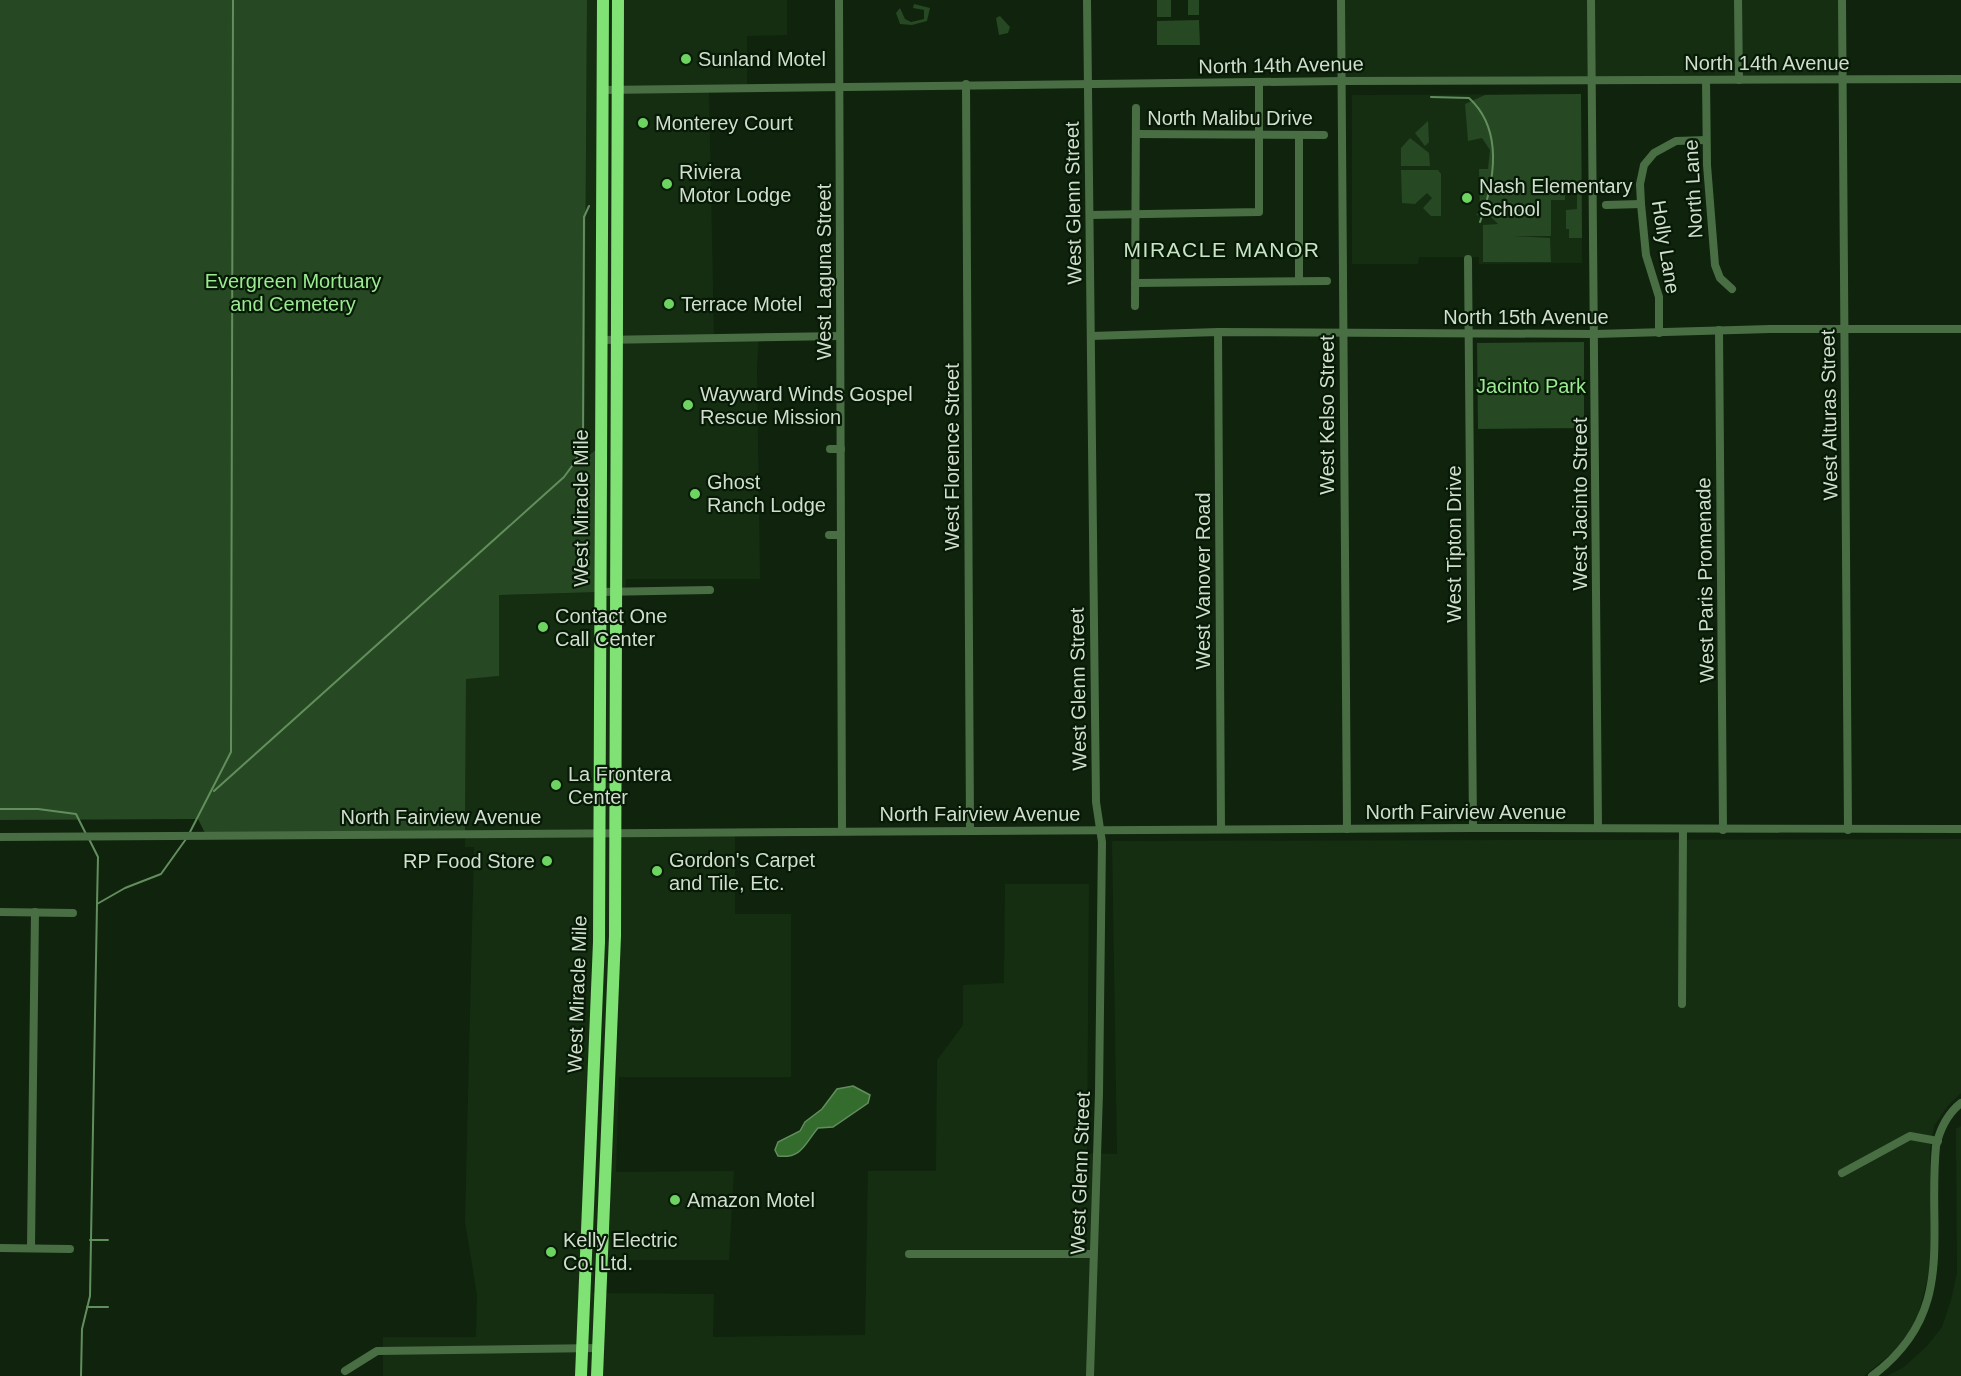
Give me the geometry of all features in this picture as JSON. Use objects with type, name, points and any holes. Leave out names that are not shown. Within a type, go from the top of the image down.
[{"type":"highway","name":"West Miracle Mile","points":[[581,1376],[599,942],[603,0]]},
{"type":"highway","name":"West Miracle Mile","points":[[597,1376],[615,942],[618,0]]},
{"type":"highway","points":[[618,44],[626,0]]},
{"type":"highway","points":[[594,1085],[600,1089],[603,1099],[601,1177],[606,1186]]},
{"type":"street","name":"West Laguna Street","points":[[839,0],[842,831]]},
{"type":"street","name":"West Glenn Street","points":[[1087,0],[1096,802],[1102,842],[1099,1082],[1090,1376]]},
{"type":"street","name":"West Kelso Street","points":[[1341,0],[1347,829]]},
{"type":"street","name":"West Jacinto Street","points":[[1591,0],[1598,828]]},
{"type":"street","points":[[1738,0],[1739,80]]},
{"type":"street","name":"West Alturas Street","points":[[1842,0],[1848,830]]},
{"type":"street","name":"North 14th Avenue","points":[[602,90],[839,85],[1961,79]]},
{"type":"street","name":"North Lane","points":[[1706,80],[1706,140],[1715,265],[1720,278],[1732,289]]},
{"type":"street","points":[[1090,215],[1259,212],[1259,83]]},
{"type":"street","name":"West Florence Street","points":[[966,84],[970,830]]},
{"type":"street","points":[[1135,306],[1136,108]]},
{"type":"street","name":"North Malibu Drive","points":[[1136,134],[1324,135]]},
{"type":"street","points":[[1299,135],[1299,282]]},
{"type":"street","name":"Holly Lane","points":[[1659,333],[1659,297],[1646,255],[1641,204],[1640,184],[1644,165],[1654,153],[1676,141],[1706,140]]},
{"type":"street","points":[[1606,205],[1641,204]]},
{"type":"street","name":"West Tipton Drive","points":[[1468,259],[1473,828]]},
{"type":"street","points":[[1135,283],[1327,281]]},
{"type":"street","name":"North 15th Avenue","points":[[1091,336],[1218,332],[1595,334],[1844,328],[1961,329]]},
{"type":"street","name":"West Paris Promenade","points":[[1719,330],[1723,830]]},
{"type":"street","name":"West Vanover Road","points":[[1218,332],[1221,829]]},
{"type":"street","points":[[601,340],[840,336]]},
{"type":"street","points":[[830,449],[841,449]]},
{"type":"street","points":[[829,535],[841,535]]},
{"type":"street","points":[[600,592],[710,590]]},
{"type":"street","points":[[1682,1004],[1683,829]]},
{"type":"street","name":"North Fairview Avenue","points":[[0,837],[970,830],[1961,829]]},
{"type":"street","points":[[0,912],[73,913]]},
{"type":"street","points":[[30,1248],[34,912]]},
{"type":"street","points":[[1872,1376],[1895,1357],[1921,1323],[1934,1264],[1934,1170],[1938,1141],[1948,1116],[1961,1103]]},
{"type":"street","points":[[1842,1173],[1910,1136],[1938,1141]]},
{"type":"street","points":[[0,1248],[70,1249]]},
{"type":"street","points":[[909,1254],[1093,1254]]},
{"type":"street","points":[[345,1371],[377,1352],[599,1348]]},
{"type":"shaded area","points":[[587,0],[787,0],[787,35],[747,36],[747,86],[709,88],[714,338],[759,337],[757,366],[760,579],[626,579],[625,592],[616,592],[615,833],[735,833],[735,914],[791,914],[791,1077],[619,1077],[616,1172],[734,1171],[729,1260],[595,1260],[593,1293],[714,1294],[713,1337],[865,1335],[868,1171],[936,1171],[937,1060],[963,1025],[963,985],[1004,983],[1005,884],[1089,884],[1087,1153],[1117,1154],[1112,841],[1961,839],[1961,1093],[1947,1107],[1934,1126],[1930,1149],[1930,1270],[1917,1319],[1897,1349],[1864,1376],[383,1376],[383,1337],[476,1337],[477,1295],[465,1222],[474,847],[465,847],[466,678],[499,676],[499,595],[600,592],[600,447],[584,459]]},
{"type":"shaded area","points":[[1341,0],[1842,0],[1843,79],[1342,81]]},
{"type":"shaded area","name":"Nash Elementary School","points":[[1581,94],[1582,263],[1479,264],[1479,257],[1419,257],[1418,264],[1352,264],[1352,95]]},
{"type":"shaded area","points":[[853,1086],[870,1095],[868,1103],[833,1127],[818,1128],[802,1149],[793,1155],[778,1156],[775,1150],[778,1142],[800,1131],[805,1122],[822,1109],[837,1089]]},
{"type":"shaded area","points":[[1961,1126],[1961,1376],[1887,1376],[1904,1367],[1927,1346],[1942,1327],[1951,1300],[1957,1273],[1956,1129]]},
{"type":"green space","name":"Evergreen Mortuary and Cemetery","points":[[0,0],[587,0],[584,459],[601,446],[600,592],[499,595],[499,676],[466,679],[465,833],[206,835],[198,819],[0,820]]},
{"type":"green space","points":[[1157,0],[1171,0],[1171,17],[1157,17]]},
{"type":"green space","points":[[1188,0],[1199,0],[1199,15],[1188,15]]},
{"type":"green space","points":[[914,4],[930,8],[927,21],[912,25],[900,24],[896,13],[900,8],[905,19],[911,22],[924,19],[924,10],[913,8]]},
{"type":"green space","points":[[1000,16],[1010,27],[1008,33],[999,35],[996,18]]},
{"type":"green space","points":[[1199,20],[1200,45],[1157,45],[1157,21]]},
{"type":"green space","points":[[1581,94],[1582,238],[1569,238],[1569,229],[1566,229],[1566,210],[1577,209],[1577,186],[1565,185],[1565,200],[1551,200],[1551,236],[1513,236],[1550,238],[1551,262],[1483,262],[1483,225],[1498,224],[1491,217],[1476,215],[1480,211],[1479,169],[1488,169],[1490,150],[1482,138],[1468,141],[1465,104],[1485,95]]},
{"type":"green space","points":[[1428,121],[1429,142],[1425,146],[1415,133]]},
{"type":"green space","points":[[1410,138],[1429,153],[1430,166],[1401,166],[1401,148]]},
{"type":"green space","points":[[1401,170],[1438,170],[1441,174],[1441,216],[1431,216],[1423,208],[1432,198],[1427,193],[1415,204],[1402,203]]},
{"type":"green space","name":"Jacinto Park","points":[[1584,342],[1584,428],[1478,429],[1477,343]]},
{"type":"waterway","points":[[189,834],[231,752],[233,0]]},
{"type":"waterway","points":[[1431,97],[1469,98],[1480,111],[1487,125],[1492,141],[1492,174],[1480,222]]},
{"type":"waterway","points":[[214,791],[564,477],[575,462],[583,444],[584,217],[589,206]]},
{"type":"waterway","points":[[0,809],[38,809],[76,814],[86,834]]},
{"type":"waterway","points":[[81,1376],[82,1329],[90,1296],[98,857],[89,839]]},
{"type":"waterway","points":[[97,904],[125,888],[161,874],[186,839]]},
{"type":"waterway","points":[[90,1240],[108,1240]]},
{"type":"waterway","points":[[87,1307],[108,1307]]},
{"type":"place","name":"Sunland Motel","points":[[686,59]]},
{"type":"place","name":"Monterey Court","points":[[643,123]]},
{"type":"place","name":"Riviera Motor Lodge","points":[[667,184]]},
{"type":"place","name":"Nash Elementary School","points":[[1467,198]]},
{"type":"place","name":"Terrace Motel","points":[[669,304]]},
{"type":"place","name":"Wayward Winds Gospel Rescue Mission","points":[[688,405]]},
{"type":"place","name":"Ghost Ranch Lodge","points":[[695,494]]},
{"type":"place","name":"Contact One Call Center","points":[[543,627]]},
{"type":"place","name":"La Frontera Center","points":[[556,785]]},
{"type":"place","name":"RP Food Store","points":[[547,861]]},
{"type":"place","name":"Gordon's Carpet and Tile, Etc.","points":[[657,871]]},
{"type":"place","name":"Amazon Motel","points":[[675,1200]]},
{"type":"place","name":"Kelly Electric Co. Ltd.","points":[[551,1252]]},
{"type":"district","name":"MIRACLE MANOR","points":[[1222,249]]}]
